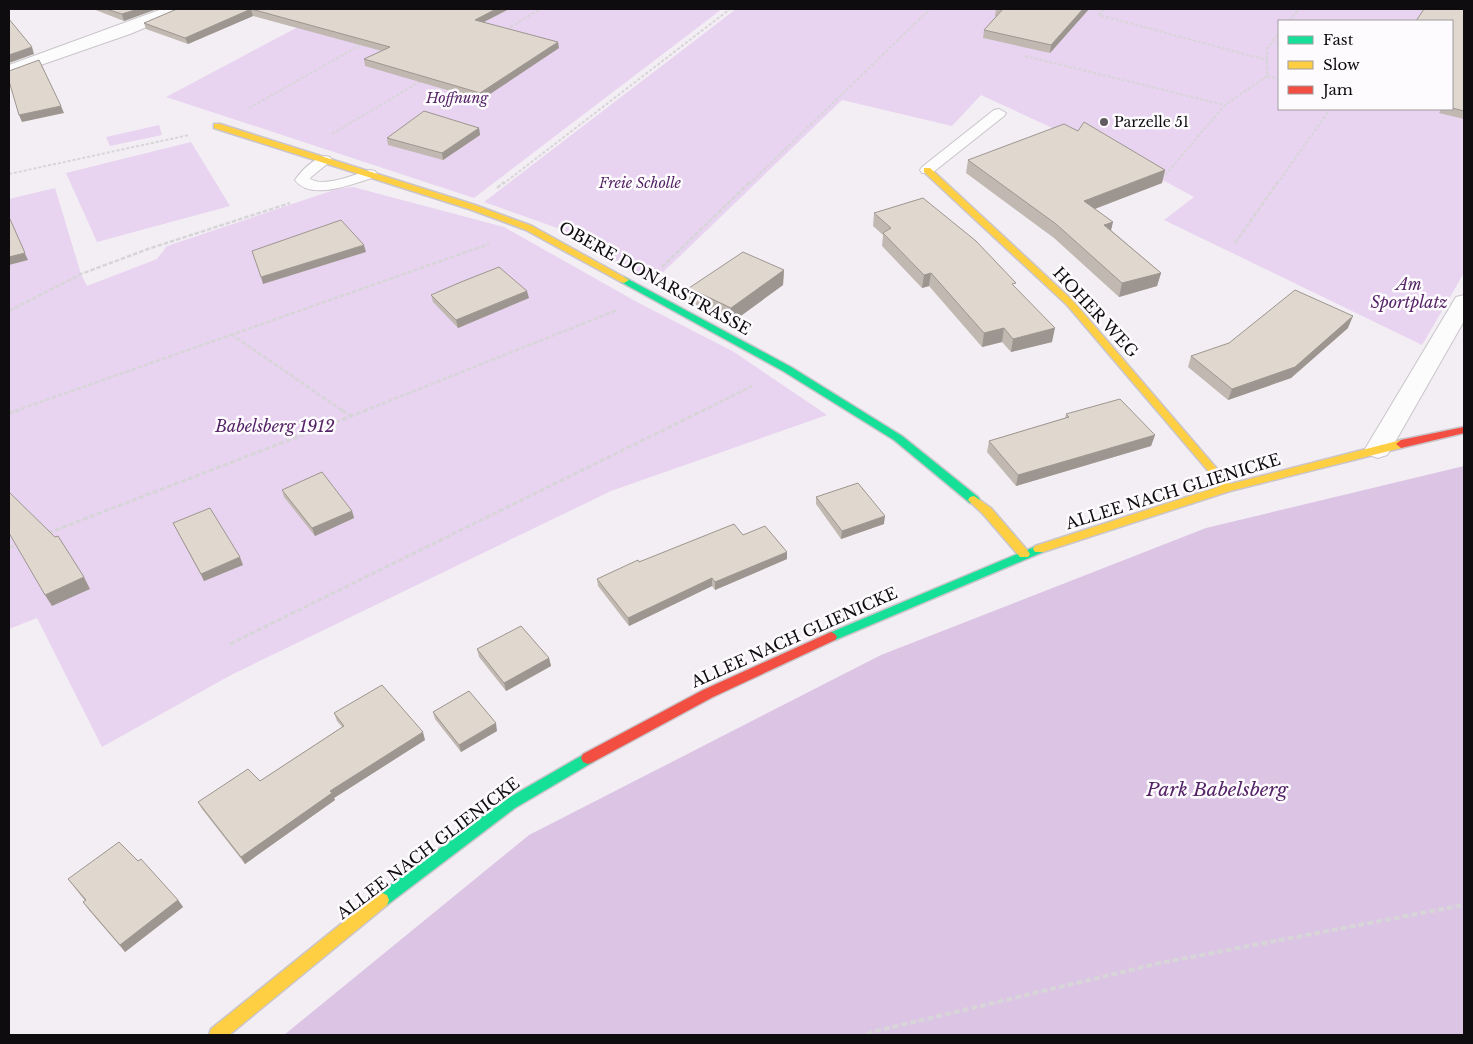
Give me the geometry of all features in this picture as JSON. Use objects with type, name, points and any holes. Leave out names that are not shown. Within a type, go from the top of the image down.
[{"type":"street","points":[[9,71],[124,30],[176,9]]},
{"type":"street","name":"OBERE DONARSTRASSE","points":[[217,126],[472,207],[529,228],[787,369],[898,438],[987,511],[1024,554]]},
{"type":"street","name":"HOHER WEG","points":[[927,170],[1070,303],[1228,488]]},
{"type":"street","points":[[1378,449],[1464,302]]},
{"type":"street","name":"ALLEE NACH GLIENICKE","points":[[217,1035],[385,898],[516,800],[647,724],[768,664],[1024,554],[1228,488],[1378,449],[1464,430]]},
{"type":"lane","points":[[927,170],[999,113]]},
{"type":"lane","points":[[326,160],[306,174],[302,180],[312,186],[332,185],[370,174]]},
{"type":"path","points":[[498,34],[540,9]]},
{"type":"path","points":[[472,207],[730,9]]},
{"type":"path","points":[[46,534],[351,416],[637,302],[640,288],[930,9]]},
{"type":"path","points":[[1104,9],[1099,15],[1267,60]]},
{"type":"path","points":[[1290,20],[1299,9]]},
{"type":"path","points":[[1267,76],[1267,48],[1278,34]]},
{"type":"path","points":[[9,174],[189,135],[217,126],[365,43]]},
{"type":"path","points":[[1025,56],[1224,105]]},
{"type":"path","points":[[1165,175],[1224,105],[1267,76],[1278,79]]},
{"type":"path","points":[[302,153],[421,81]]},
{"type":"path","points":[[1235,243],[1329,110]]},
{"type":"path","points":[[9,311],[81,274],[148,249],[291,202],[312,186]]},
{"type":"path","points":[[9,413],[498,240]]},
{"type":"path","points":[[230,334],[351,416]]},
{"type":"path","points":[[230,644],[762,381]]},
{"type":"path","points":[[9,548],[27,541]]},
{"type":"path","points":[[867,1035],[872,1032],[1160,963],[1464,905]]},
{"type":"green space","name":"Hoffnung","points":[[332,9],[722,9],[474,198],[166,97]]},
{"type":"green space","points":[[736,9],[1464,9],[1464,273],[1422,345],[1164,220],[1194,197],[1150,173],[981,95],[952,126],[842,100],[651,284],[560,229],[484,202]]},
{"type":"green space","points":[[159,125],[162,135],[110,146],[106,137]]},
{"type":"green space","points":[[191,142],[230,206],[97,242],[66,173]]},
{"type":"green space","name":"Babelsberg 1912","points":[[353,187],[504,227],[637,302],[734,352],[827,415],[611,491],[231,675],[102,747],[37,618],[9,629],[9,199],[55,188],[81,274],[87,286],[157,259],[167,246],[337,189]]},
{"type":"green space","name":"Park Babelsberg","points":[[1464,466],[1464,1035],[284,1035],[529,835],[881,655],[1206,528]]},
{"type":"building","points":[[106,9],[138,9],[122,14]]},
{"type":"building","points":[[177,9],[251,9],[185,38],[144,23]]},
{"type":"building","points":[[251,9],[496,9],[475,20],[558,42],[480,93],[364,59],[390,47]]},
{"type":"building","points":[[1003,9],[1083,9],[1051,45],[984,30]]},
{"type":"building","points":[[1424,9],[1464,9],[1464,111],[1453,108],[1453,20],[1417,20]]},
{"type":"building","points":[[9,19],[32,47],[9,55]]},
{"type":"building","points":[[39,60],[61,106],[19,115],[9,81],[9,71]]},
{"type":"building","points":[[424,111],[479,128],[442,153],[387,138]]},
{"type":"building","points":[[1084,122],[1165,170],[1084,201],[1113,222],[1104,225],[1161,273],[1122,283],[1056,224],[968,160],[1064,124],[1078,131]]},
{"type":"building","points":[[923,198],[976,241],[1016,283],[1012,284],[1055,328],[1013,339],[1004,328],[984,333],[931,273],[924,275],[883,233],[891,228],[874,213]]},
{"type":"building","points":[[9,220],[25,253],[9,257]]},
{"type":"building","points":[[341,220],[364,245],[261,277],[252,251]]},
{"type":"building","points":[[743,252],[784,270],[731,308],[689,288]]},
{"type":"building","points":[[499,267],[527,291],[456,320],[431,295],[461,282]]},
{"type":"building","points":[[1295,290],[1353,316],[1295,367],[1232,389],[1191,356],[1229,343]]},
{"type":"building","points":[[1120,399],[1155,435],[1018,475],[989,441],[1069,417],[1066,414]]},
{"type":"building","points":[[322,472],[352,511],[312,528],[282,490]]},
{"type":"building","points":[[858,483],[885,516],[842,531],[816,497]]},
{"type":"building","points":[[9,492],[55,537],[58,536],[84,577],[45,595],[9,533]]},
{"type":"building","points":[[210,508],[240,557],[201,574],[173,523]]},
{"type":"building","points":[[734,524],[743,535],[765,526],[787,552],[715,582],[712,578],[628,618],[597,579],[638,560],[639,562]]},
{"type":"building","points":[[521,626],[549,658],[504,683],[477,649]]},
{"type":"building","points":[[382,685],[423,732],[330,791],[332,793],[241,857],[198,802],[248,769],[260,781],[344,726],[334,713]]},
{"type":"building","points":[[469,691],[496,723],[459,745],[433,712]]},
{"type":"building","points":[[119,842],[138,861],[141,859],[178,900],[120,945],[83,902],[86,900],[68,879]]},
{"type":"traffic: fast","points":[[624,280],[787,369],[898,438],[974,500]]},
{"type":"traffic: fast","points":[[831,637],[1039,549]]},
{"type":"traffic: fast","points":[[382,900],[510,804],[588,758]]},
{"type":"traffic: slow","points":[[217,126],[472,207],[529,228],[624,280]]},
{"type":"traffic: slow","points":[[927,170],[1070,303],[1228,488]]},
{"type":"traffic: slow","points":[[1039,549],[1228,488],[1401,444]]},
{"type":"traffic: slow","points":[[974,500],[987,511],[1024,554]]},
{"type":"traffic: slow","points":[[217,1035],[382,900]]},
{"type":"traffic: jam","points":[[1401,444],[1464,430]]},
{"type":"traffic: jam","points":[[588,758],[708,694],[831,637]]},
{"type":"place","name":"Parzelle 51","points":[[1104,122]]},
{"type":"park label","name":"Freie Scholle","points":[[640,183]]},
{"type":"park label","name":"Am Sportplatz","points":[[1409,293]]}]
